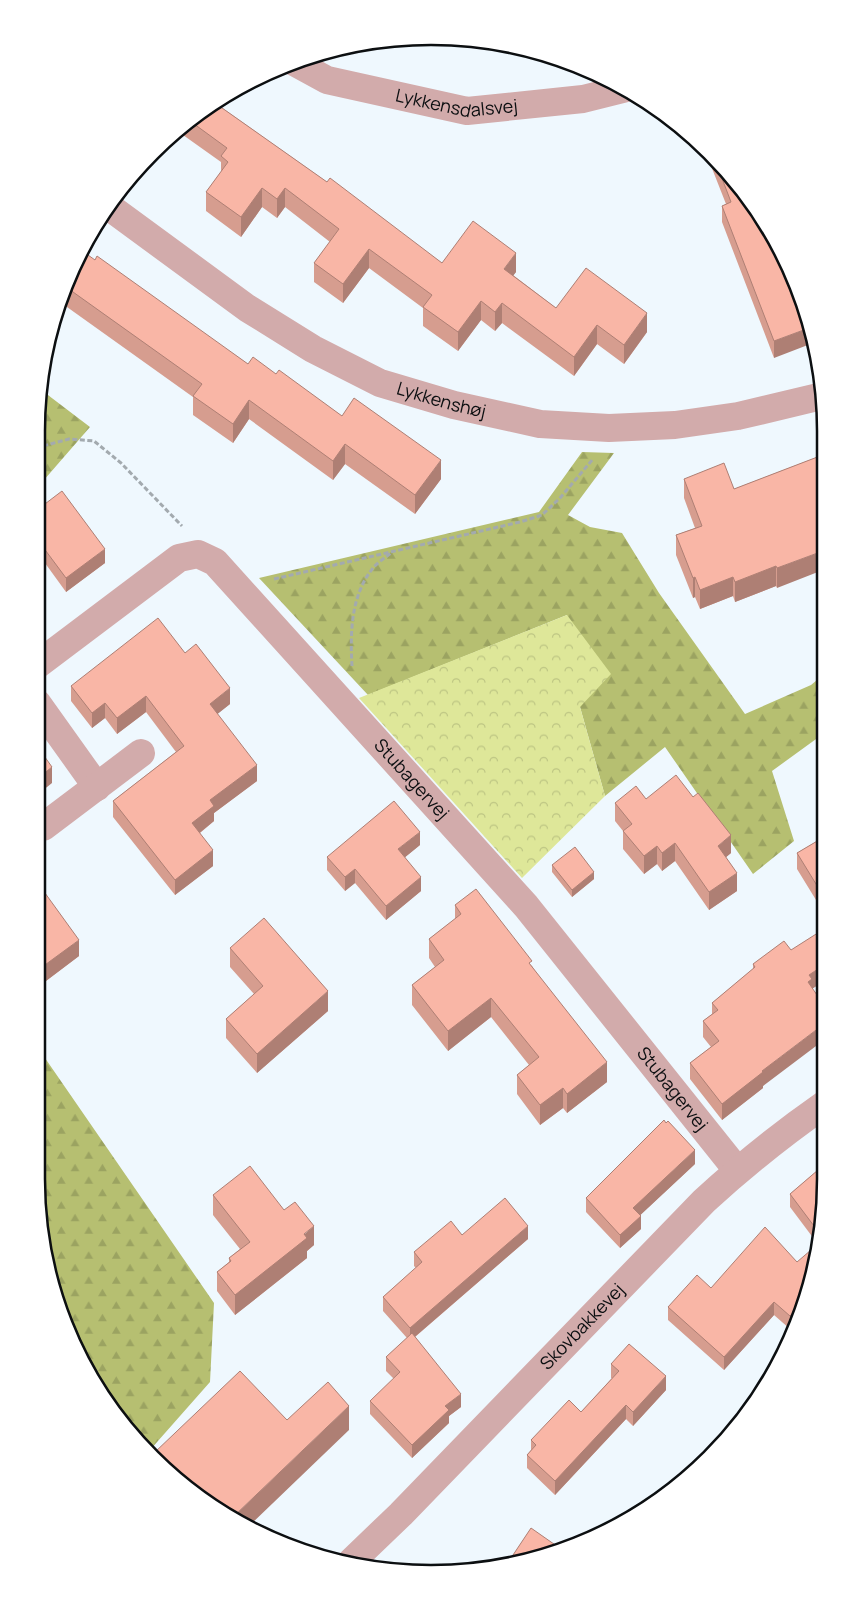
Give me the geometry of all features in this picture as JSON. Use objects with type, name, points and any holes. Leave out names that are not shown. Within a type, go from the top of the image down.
[{"type":"street","name":"Lykkensdalsvej","points":[[303,67],[327,80],[467,111],[583,99],[614,91]]},
{"type":"street","name":"Lykkenshøj","points":[[114,211],[247,308],[313,349],[380,383],[454,405],[540,424],[609,428],[675,425],[738,416],[815,398]]},
{"type":"street","name":"Stubagervej","points":[[198,554],[215,562],[244,593],[526,906],[737,1170]]},
{"type":"street","points":[[45,659],[179,558],[198,554]]},
{"type":"street","points":[[45,714],[97,787]]},
{"type":"street","points":[[45,826],[141,754]]},
{"type":"street","name":"Skovbakkevej","points":[[355,1558],[401,1514],[704,1201],[737,1170],[817,1110]]},
{"type":"path","points":[[244,593],[256,583],[520,522],[542,514],[560,498],[599,451],[609,428]]},
{"type":"path","points":[[45,445],[69,439],[94,442],[121,463],[185,530],[198,554]]},
{"type":"path","points":[[347,706],[358,694],[352,671],[351,642],[354,611],[360,590],[374,567],[393,551]]},
{"type":"green space","points":[[47,394],[90,427],[45,479]]},
{"type":"green space","points":[[582,452],[614,453],[568,515],[590,527],[622,533],[659,593],[745,714],[811,685],[817,680],[817,738],[772,771],[794,841],[753,874],[665,747],[605,796],[580,707],[567,615],[368,695],[259,578],[539,512]]},
{"type":"green space","points":[[567,615],[611,674],[580,707],[605,796],[522,878],[359,698]]},
{"type":"green space","points":[[45,1058],[214,1303],[210,1382],[153,1447],[110,1393],[85,1350],[65,1303],[52,1254],[48,1229],[45,1179]]},
{"type":"building","points":[[221,107],[327,182],[330,178],[442,263],[473,221],[516,253],[504,269],[556,308],[586,268],[647,313],[624,345],[597,325],[574,357],[502,303],[495,312],[481,301],[458,332],[423,307],[432,295],[369,249],[343,284],[314,263],[339,229],[285,188],[277,199],[262,188],[241,217],[206,192],[228,162],[221,156],[227,148],[196,125]]},
{"type":"building","points":[[721,176],[752,217],[777,260],[788,283],[804,330],[774,341],[722,206],[731,202]]},
{"type":"building","points":[[88,255],[95,260],[97,256],[248,364],[253,357],[276,374],[279,370],[342,416],[354,398],[441,460],[415,495],[345,444],[333,461],[249,400],[233,424],[193,396],[202,384],[71,291]]},
{"type":"building","points":[[817,457],[817,553],[777,568],[776,566],[735,582],[733,577],[700,590],[695,577],[693,578],[676,535],[702,526],[684,479],[724,463],[734,489]]},
{"type":"building","points":[[62,491],[105,549],[66,578],[45,550],[45,504]]},
{"type":"building","points":[[158,618],[185,653],[196,644],[230,688],[210,704],[257,765],[210,800],[214,806],[192,823],[213,850],[175,880],[113,801],[184,746],[146,696],[117,718],[105,703],[92,713],[71,686]]},
{"type":"building","points":[[45,757],[52,767],[45,773]]},
{"type":"building","points":[[676,775],[693,797],[698,793],[731,835],[718,846],[737,873],[709,892],[675,843],[662,853],[657,846],[644,856],[623,831],[632,824],[615,803],[636,786],[646,799]]},
{"type":"building","points":[[394,801],[420,832],[398,849],[421,877],[386,906],[355,869],[345,877],[327,857]]},
{"type":"building","points":[[817,841],[817,886],[797,853]]},
{"type":"building","points":[[575,847],[594,872],[572,890],[552,865]]},
{"type":"building","points":[[476,889],[532,961],[529,963],[607,1062],[567,1094],[563,1088],[540,1105],[517,1075],[539,1057],[491,998],[448,1031],[412,985],[444,960],[429,939],[461,914],[455,905]]},
{"type":"building","points":[[45,893],[79,940],[45,965]]},
{"type":"building","points":[[264,918],[328,991],[257,1054],[226,1019],[263,986],[230,948]]},
{"type":"building","points":[[817,933],[817,970],[809,975],[812,979],[808,982],[817,995],[817,1029],[722,1104],[690,1063],[719,1041],[703,1021],[718,1010],[712,1003],[755,967],[753,964],[784,941],[791,950]]},
{"type":"building","points":[[664,1120],[666,1123],[668,1121],[695,1150],[633,1208],[641,1216],[620,1235],[586,1198]]},
{"type":"building","points":[[250,1166],[284,1210],[295,1202],[314,1226],[304,1234],[307,1238],[235,1295],[217,1272],[231,1261],[229,1258],[250,1242],[213,1195]]},
{"type":"building","points":[[817,1171],[814,1226],[790,1194]]},
{"type":"building","points":[[505,1198],[528,1226],[410,1328],[383,1297],[422,1262],[414,1252],[451,1221],[462,1235]]},
{"type":"building","points":[[765,1227],[797,1262],[811,1250],[794,1312],[790,1316],[774,1302],[724,1357],[668,1307],[697,1275],[711,1288]]},
{"type":"building","points":[[412,1333],[461,1394],[445,1406],[449,1410],[412,1445],[370,1401],[400,1372],[386,1357]]},
{"type":"building","points":[[629,1344],[666,1376],[633,1412],[626,1405],[555,1481],[527,1455],[536,1445],[531,1440],[569,1400],[581,1412],[619,1371],[611,1364]]},
{"type":"building","points":[[240,1371],[287,1420],[328,1382],[349,1406],[238,1513],[196,1485],[157,1451]]},
{"type":"building","points":[[531,1528],[555,1545],[531,1552],[512,1557]]}]
